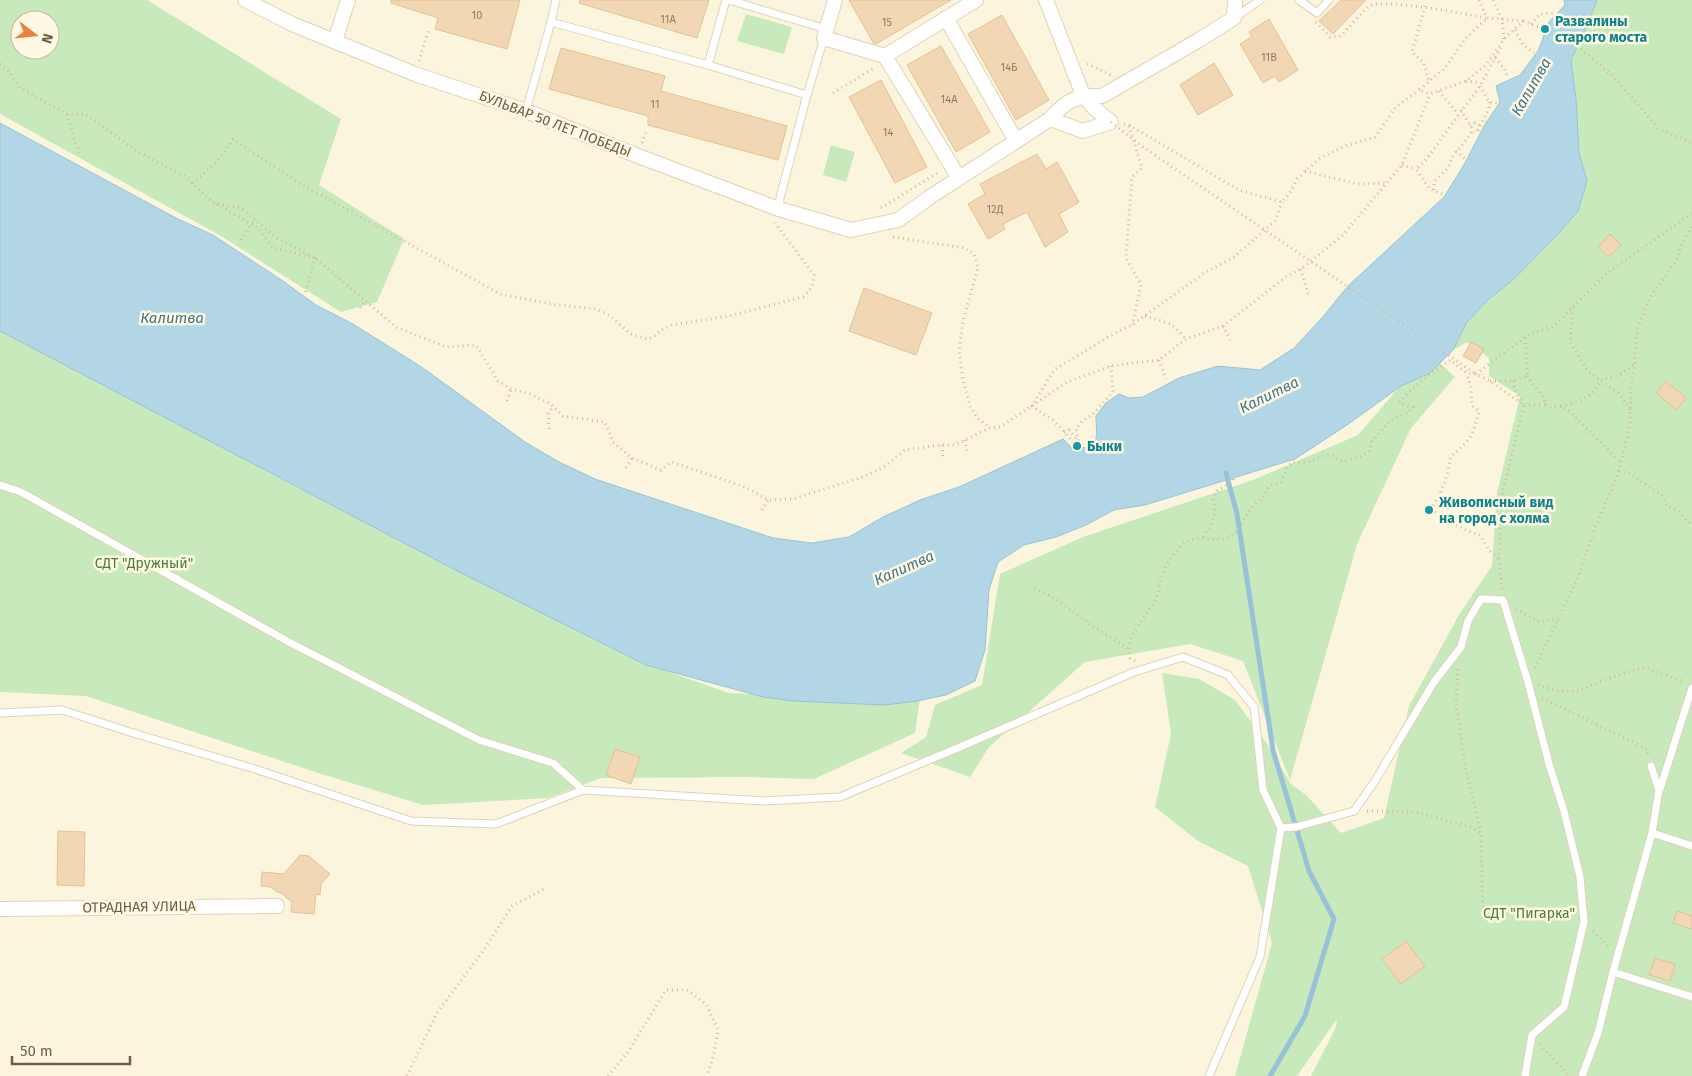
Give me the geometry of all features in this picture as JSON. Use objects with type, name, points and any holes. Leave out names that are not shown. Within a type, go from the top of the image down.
[{"type":"street","name":"БУЛЬВАР 50 ЛЕТ ПОБЕДЫ","points":[[245,0],[264,5],[292,24],[415,74],[526,111],[638,156],[779,209],[851,230],[898,220],[955,172]]},
{"type":"street","points":[[335,41],[348,0]]},
{"type":"street","points":[[835,0],[825,33],[886,58],[955,172],[1016,141],[1050,120],[1062,106],[1083,95],[1102,96],[1200,40],[1234,18],[1235,0]]},
{"type":"street","points":[[886,58],[976,0]]},
{"type":"street","points":[[1046,0],[1083,95],[1094,108],[1111,122]]},
{"type":"street","points":[[946,18],[1016,141]]},
{"type":"street","points":[[1050,120],[1083,131],[1111,122]]},
{"type":"street","name":"ОТРАДНАЯ УЛИЦА","points":[[0,909],[277,906]]},
{"type":"lane","points":[[526,111],[556,0]]},
{"type":"lane","points":[[708,65],[727,0],[825,33],[780,198],[779,209]]},
{"type":"lane","points":[[1234,18],[1260,0]]},
{"type":"lane","points":[[1299,0],[1317,13],[1329,0]]},
{"type":"lane","points":[[550,22],[708,65],[807,96]]},
{"type":"lane","points":[[0,485],[21,492],[287,641],[479,740],[553,762],[583,790]]},
{"type":"lane","points":[[1281,828],[1296,827],[1354,811],[1375,781],[1434,682],[1459,648],[1468,621],[1481,599],[1503,600],[1564,811],[1580,877],[1584,922],[1564,1007],[1532,1035],[1525,1076]]},
{"type":"lane","points":[[0,713],[62,710],[255,769],[411,822],[496,824],[583,790],[764,801],[840,797],[1134,672],[1183,657],[1228,675],[1254,706],[1263,790],[1281,828],[1260,956],[1209,1076]]},
{"type":"lane","points":[[1582,1076],[1598,1033],[1652,833],[1660,790],[1692,688]]},
{"type":"lane","points":[[1651,766],[1660,790]]},
{"type":"lane","points":[[1652,833],[1692,846]]},
{"type":"lane","points":[[1613,972],[1692,997]]},
{"type":"path","points":[[1479,0],[1487,18]]},
{"type":"path","points":[[1416,169],[1425,161],[1481,85],[1496,58],[1504,38],[1502,19],[1493,0]]},
{"type":"path","points":[[1317,13],[1313,19],[1330,37],[1341,36],[1371,5],[1388,1],[1487,18],[1523,21],[1545,29]]},
{"type":"path","points":[[1425,6],[1412,52],[1424,63],[1429,82]]},
{"type":"path","points":[[1531,24],[1540,14],[1555,13]]},
{"type":"path","points":[[1032,406],[1054,370],[1113,334],[1132,325],[1204,273],[1233,258],[1276,222],[1282,202],[1291,191],[1296,178],[1320,158],[1347,145],[1375,137],[1396,107],[1444,69],[1466,38],[1487,18]]},
{"type":"path","points":[[1419,90],[1430,94],[1466,81],[1486,65],[1504,38],[1523,21]]},
{"type":"path","points":[[415,74],[429,28]]},
{"type":"path","points":[[1515,30],[1523,45],[1534,53]]},
{"type":"path","points":[[1581,48],[1614,78],[1658,128],[1692,143]]},
{"type":"path","points":[[1068,56],[1126,81]]},
{"type":"path","points":[[833,93],[886,58]]},
{"type":"path","points":[[1496,58],[1506,69],[1507,75]]},
{"type":"path","points":[[0,63],[10,71],[20,88],[67,114],[84,114],[140,153],[184,176],[214,203],[258,228],[273,248],[315,258]]},
{"type":"path","points":[[1434,190],[1434,182],[1448,168],[1452,157],[1463,144],[1475,123],[1480,125],[1478,130],[1489,109],[1489,102],[1481,85],[1466,81]]},
{"type":"path","points":[[1439,91],[1460,112],[1472,129]]},
{"type":"path","points":[[214,203],[241,208],[277,238],[315,258],[396,327],[446,347],[476,345],[498,381],[511,389],[530,394],[553,407],[563,416],[605,422],[613,442],[632,458],[661,470],[672,462],[747,488],[768,500],[792,499],[870,474],[884,467],[905,450],[955,445],[989,428],[1000,427],[1067,382],[1111,366],[1159,360],[1186,339],[1223,326],[1287,276],[1301,269],[1342,236],[1402,165],[1430,94]]},
{"type":"path","points":[[1489,102],[1498,102]]},
{"type":"path","points":[[67,114],[79,153]]},
{"type":"path","points":[[1111,122],[1129,125],[1239,190],[1282,202]]},
{"type":"path","points":[[1111,122],[1144,147],[1523,405],[1545,404],[1551,408],[1576,402],[1594,394],[1601,380],[1619,375],[1635,364]]},
{"type":"path","points":[[1129,125],[1142,168],[1132,177],[1126,258],[1140,285],[1132,325]]},
{"type":"path","points":[[192,182],[223,155],[232,139],[299,183],[500,294],[557,305],[596,309],[609,315],[630,334],[648,339],[656,335],[660,330],[672,325],[729,316],[803,297],[808,292],[813,285],[814,274],[758,201]]},
{"type":"path","points":[[1456,151],[1466,159]]},
{"type":"path","points":[[1402,165],[1416,169],[1430,189],[1442,194]]},
{"type":"path","points":[[874,213],[942,170],[955,172]]},
{"type":"path","points":[[1305,171],[1357,184],[1386,183]]},
{"type":"path","points":[[1141,665],[1130,658],[1128,648],[1135,628],[1158,596],[1161,578],[1174,554],[1186,543],[1203,538],[1224,539],[1239,530],[1250,510],[1264,498],[1269,486],[1281,482],[1286,469],[1292,462],[1306,462],[1326,454],[1335,456],[1343,462],[1362,456],[1369,450],[1372,442],[1384,427],[1408,413],[1414,407],[1400,404],[1400,402],[1418,382],[1450,360],[1467,373],[1476,374],[1526,336],[1554,326],[1606,274],[1692,213]]},
{"type":"path","points":[[241,240],[255,220]]},
{"type":"path","points":[[1528,682],[1579,575],[1595,528],[1619,471],[1630,425],[1631,387],[1638,328],[1648,299],[1676,261],[1681,246],[1692,225]]},
{"type":"path","points":[[889,236],[965,248],[974,254],[978,267],[963,321],[959,351],[963,380],[970,406],[977,418],[989,428]]},
{"type":"path","points":[[306,294],[315,258]]},
{"type":"path","points":[[1301,269],[1308,294]]},
{"type":"path","points":[[360,308],[365,301]]},
{"type":"path","points":[[1573,307],[1570,342],[1587,370],[1620,395],[1631,411]]},
{"type":"path","points":[[1145,316],[1171,324],[1186,339]]},
{"type":"path","points":[[1223,326],[1230,340]]},
{"type":"path","points":[[1526,336],[1524,347],[1528,363],[1527,376],[1544,398],[1545,404]]},
{"type":"path","points":[[1159,360],[1166,379]]},
{"type":"path","points":[[1064,432],[1069,430],[1078,441],[1076,428],[1082,421],[1092,415],[1112,392],[1111,366]]},
{"type":"path","points":[[1467,373],[1472,406],[1479,411],[1474,431],[1466,444],[1450,457],[1450,466],[1442,489],[1430,510],[1468,532],[1480,535],[1489,550],[1499,559]]},
{"type":"path","points":[[1490,381],[1513,381],[1527,376]]},
{"type":"path","points":[[1513,381],[1515,390],[1523,405],[1502,495],[1499,559],[1503,600],[1540,622],[1558,619]]},
{"type":"path","points":[[507,401],[511,389]]},
{"type":"path","points":[[1032,406],[1054,421],[1077,446]]},
{"type":"path","points":[[1561,406],[1621,463]]},
{"type":"path","points":[[549,429],[548,414],[553,407]]},
{"type":"path","points":[[965,440],[967,452]]},
{"type":"path","points":[[942,445],[943,460]]},
{"type":"path","points":[[626,468],[632,458]]},
{"type":"path","points":[[1619,471],[1632,474],[1662,495],[1667,506],[1679,512],[1687,522],[1692,524]]},
{"type":"path","points":[[1203,538],[1216,510],[1213,499],[1217,491],[1233,481],[1233,473]]},
{"type":"path","points":[[762,510],[768,500]]},
{"type":"path","points":[[1035,588],[1059,601],[1095,628],[1128,648]]},
{"type":"path","points":[[1459,648],[1456,702],[1465,766],[1481,834],[1483,915]]},
{"type":"path","points":[[1528,682],[1560,691],[1578,690],[1645,667],[1675,679],[1692,682]]},
{"type":"path","points":[[1528,682],[1535,694],[1647,749],[1651,766]]},
{"type":"path","points":[[1354,811],[1415,812],[1472,827],[1481,834]]},
{"type":"path","points":[[407,1076],[437,1013],[483,951],[512,906],[546,888]]},
{"type":"path","points":[[1584,922],[1609,948],[1613,972]]},
{"type":"path","points":[[608,1076],[628,1052],[666,990],[687,990],[706,1004],[718,1030],[714,1054],[707,1076]]},
{"type":"path","points":[[1532,1035],[1569,1076]]},
{"type":"green space","points":[[0,0],[147,0],[341,119],[319,185],[404,239],[377,302],[341,312],[221,236],[0,114]]},
{"type":"green space","name":"СДТ \"Пигарка\"","points":[[1597,0],[1692,0],[1692,1076],[1311,1076],[1336,1027],[1337,1019],[1297,1076],[1235,1076],[1272,943],[1248,866],[1198,841],[1155,807],[1171,734],[1162,673],[1199,679],[1235,700],[1266,742],[1291,784],[1306,795],[1341,833],[1384,818],[1409,706],[1460,613],[1492,566],[1497,493],[1520,396],[1489,376],[1489,358],[1467,342],[1453,350],[1467,322],[1489,299],[1536,257],[1559,230],[1587,181],[1579,153],[1576,99],[1571,60]]},
{"type":"green space","points":[[746,14],[792,27],[784,54],[737,41]]},
{"type":"green space","points":[[831,145],[855,152],[846,182],[823,175]]},
{"type":"green space","name":"СДТ \"Дружный\"","points":[[0,310],[137,391],[269,473],[512,598],[649,665],[729,693],[869,700],[921,691],[915,733],[814,779],[746,777],[601,778],[548,798],[423,805],[315,772],[86,696],[0,692]]},
{"type":"green space","points":[[1429,353],[1455,377],[1411,428],[1357,544],[1290,780],[1243,661],[1190,644],[1085,662],[989,747],[970,777],[901,753],[926,737],[935,705],[982,685],[1000,574],[1083,537],[1253,480],[1358,435]]},
{"type":"water","name":"Калитва","points":[[1564,0],[1597,0],[1571,60],[1576,99],[1579,153],[1587,181],[1578,211],[1558,234],[1514,279],[1489,299],[1467,322],[1453,350],[1430,373],[1401,386],[1295,459],[1145,505],[1114,510],[1086,525],[1056,537],[1024,545],[998,562],[989,590],[985,650],[975,681],[946,695],[885,705],[793,701],[763,697],[646,665],[465,575],[0,331],[0,123],[176,218],[213,235],[316,305],[353,324],[423,368],[525,442],[559,462],[595,479],[773,538],[812,543],[849,537],[883,517],[920,500],[959,487],[1063,439],[1073,449],[1089,446],[1095,440],[1096,416],[1106,403],[1119,394],[1129,398],[1143,397],[1179,378],[1218,366],[1260,370],[1294,348],[1348,286],[1444,197],[1465,163],[1484,126],[1500,102],[1496,86],[1520,75],[1538,51],[1549,22],[1565,5]]},
{"type":"building","points":[[391,0],[520,0],[507,49],[435,29],[438,18],[391,3]]},
{"type":"building","points":[[580,0],[709,0],[697,38],[579,3]]},
{"type":"building","points":[[849,0],[951,0],[874,44]]},
{"type":"building","points":[[1341,0],[1366,0],[1333,34],[1319,21]]},
{"type":"building","points":[[1002,15],[1049,100],[1016,120],[968,34]]},
{"type":"building","points":[[1269,19],[1298,70],[1279,82],[1275,76],[1263,83],[1240,44],[1252,37],[1249,32]]},
{"type":"building","points":[[941,46],[990,132],[956,152],[907,65]]},
{"type":"building","points":[[561,48],[665,76],[661,91],[787,126],[778,160],[648,125],[648,116],[549,89]]},
{"type":"building","points":[[1214,63],[1233,95],[1198,115],[1180,85]]},
{"type":"building","points":[[881,80],[927,167],[895,183],[849,97]]},
{"type":"building","points":[[1037,154],[1046,169],[1057,162],[1079,202],[1059,214],[1068,232],[1045,247],[1027,212],[1003,224],[1005,229],[988,239],[968,204],[985,194],[980,184]]},
{"type":"building","points":[[1610,234],[1621,245],[1608,257],[1598,247]]},
{"type":"building","points":[[864,288],[932,313],[916,355],[849,331]]},
{"type":"building","points":[[1471,342],[1484,349],[1476,363],[1463,356]]},
{"type":"building","points":[[1666,381],[1686,398],[1676,410],[1656,393]]},
{"type":"building","points":[[615,749],[640,757],[631,784],[606,775]]},
{"type":"building","points":[[58,831],[85,832],[84,886],[57,885]]},
{"type":"building","points":[[300,855],[309,856],[330,874],[321,884],[320,895],[316,894],[314,914],[291,912],[292,902],[271,887],[261,886],[262,872],[284,874]]},
{"type":"building","points":[[1677,911],[1692,916],[1692,929],[1673,923]]},
{"type":"building","points":[[1406,941],[1425,966],[1401,984],[1382,959]]},
{"type":"building","points":[[1655,958],[1675,964],[1670,981],[1649,975]]},
{"type":"waterway","points":[[1226,473],[1237,514],[1273,750],[1309,871],[1334,919],[1305,1016],[1270,1076]]},
{"type":"place","name":"Развалины старого моста","points":[[1545,29]]},
{"type":"place","name":"Быки","points":[[1077,446]]},
{"type":"place","name":"Живописный вид на город с холма","points":[[1429,510]]}]
